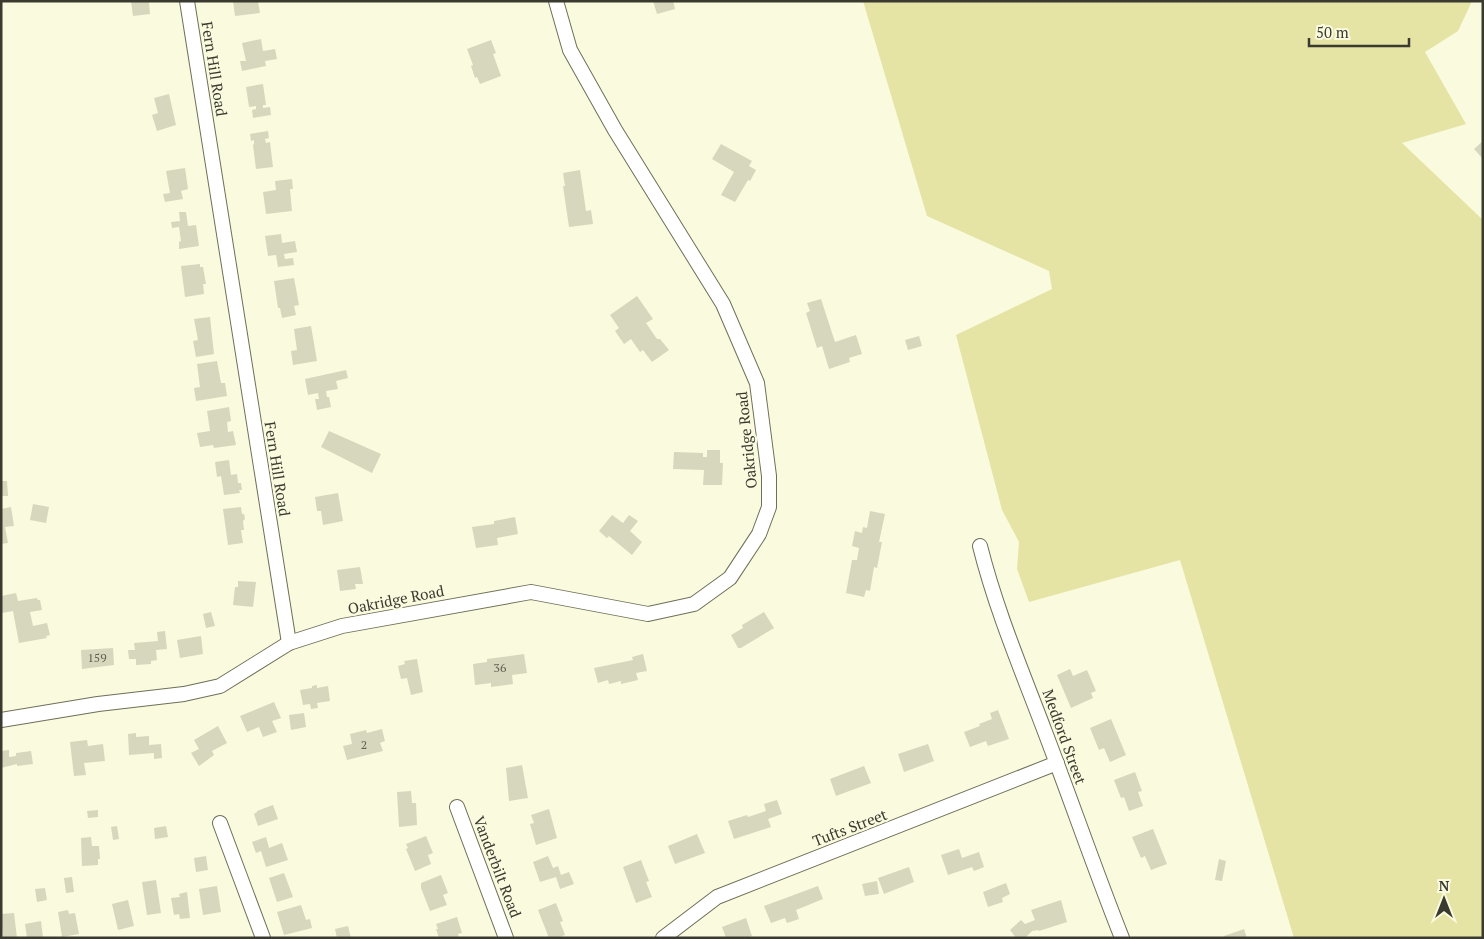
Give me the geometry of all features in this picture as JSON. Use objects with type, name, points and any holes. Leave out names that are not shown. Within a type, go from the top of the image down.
[{"type":"street","name":"Fern Hill Road","points":[[187,1],[289,643]]},
{"type":"street","name":"Oakridge Road","points":[[289,643],[342,626],[531,592],[648,614],[694,604],[730,578],[759,534],[769,508],[769,476],[757,383],[722,304],[615,130],[570,50],[556,1]]},
{"type":"street","name":"Medford Street","points":[[980,546],[990,585],[1122,938]]},
{"type":"street","points":[[3,717],[184,694],[220,686],[289,643]]},
{"type":"street","name":"Tufts Street","points":[[663,938],[717,897],[1057,763]]},
{"type":"street","name":"Vanderbilt Road","points":[[457,807],[506,938]]},
{"type":"street","points":[[220,824],[263,938]]},
{"type":"shaded area","points":[[863,1],[1472,1],[1458,31],[1425,52],[1466,124],[1402,143],[1483,220],[1483,938],[1294,938],[1180,560],[1029,602],[1017,569],[1019,542],[1002,510],[956,335],[1052,289],[1049,271],[927,216]]},
{"type":"building","points":[[131,1],[149,1],[150,14],[133,16]]},
{"type":"building","points":[[233,1],[258,1],[260,13],[235,16]]},
{"type":"building","points":[[653,1],[673,1],[675,9],[657,14]]},
{"type":"building","points":[[261,39],[263,51],[275,49],[277,59],[265,61],[266,66],[242,71],[240,61],[246,61],[242,43]]},
{"type":"building","points":[[491,40],[496,53],[493,54],[501,76],[480,84],[477,77],[475,78],[471,66],[473,65],[467,49]]},
{"type":"building","points":[[263,84],[266,105],[263,105],[263,108],[270,107],[271,115],[253,118],[252,110],[256,109],[256,106],[249,107],[246,87]]},
{"type":"building","points":[[169,94],[176,125],[157,131],[152,115],[158,113],[154,98]]},
{"type":"building","points":[[268,131],[269,138],[265,139],[266,143],[270,142],[273,167],[256,169],[254,140],[251,141],[250,134]]},
{"type":"building","points":[[1483,141],[1483,159],[1474,149]]},
{"type":"building","points":[[721,144],[752,161],[749,166],[756,170],[735,202],[721,195],[734,172],[712,159]]},
{"type":"building","points":[[185,168],[188,189],[181,191],[183,199],[165,202],[163,194],[170,193],[166,171]]},
{"type":"building","points":[[580,170],[586,211],[591,210],[593,224],[569,227],[563,173]]},
{"type":"building","points":[[292,179],[293,189],[290,189],[292,211],[266,214],[263,192],[276,190],[275,181]]},
{"type":"building","points":[[179,212],[186,212],[188,226],[196,225],[199,246],[179,249],[179,242],[181,241],[179,227],[172,228],[171,222],[180,221]]},
{"type":"building","points":[[281,234],[282,243],[295,241],[297,252],[284,254],[285,259],[293,258],[294,265],[278,267],[276,255],[268,256],[265,236]]},
{"type":"building","points":[[200,264],[200,267],[203,267],[206,284],[203,284],[204,294],[185,297],[181,266]]},
{"type":"building","points":[[294,278],[299,305],[294,306],[296,315],[282,318],[280,308],[278,308],[274,281]]},
{"type":"building","points":[[637,296],[653,319],[646,323],[657,339],[660,339],[669,350],[652,362],[643,350],[640,352],[631,339],[624,344],[615,331],[619,328],[610,315]]},
{"type":"building","points":[[821,299],[835,342],[856,335],[862,354],[849,358],[850,362],[829,369],[822,346],[817,348],[806,313],[810,311],[807,303]]},
{"type":"building","points":[[210,317],[214,354],[196,357],[193,341],[198,340],[194,319]]},
{"type":"building","points":[[311,326],[317,361],[293,365],[291,351],[297,350],[294,329]]},
{"type":"building","points":[[919,336],[922,346],[908,350],[905,340]]},
{"type":"building","points":[[217,361],[221,383],[225,383],[227,396],[196,401],[194,388],[200,387],[197,364]]},
{"type":"building","points":[[346,370],[348,378],[336,381],[338,389],[326,391],[331,407],[317,410],[315,399],[319,399],[318,393],[308,395],[305,379]]},
{"type":"building","points":[[229,407],[231,421],[227,422],[228,432],[233,431],[236,445],[214,448],[213,445],[200,447],[197,433],[210,431],[207,411]]},
{"type":"building","points":[[329,431],[381,454],[372,473],[321,447]]},
{"type":"building","points":[[707,450],[720,450],[720,463],[723,463],[722,485],[703,485],[704,470],[673,469],[674,452],[703,453],[703,457],[707,457]]},
{"type":"building","points":[[229,460],[231,475],[237,474],[238,483],[241,483],[242,490],[239,490],[240,493],[224,495],[221,476],[217,477],[215,462]]},
{"type":"building","points":[[1,481],[7,481],[8,496],[1,496]]},
{"type":"building","points":[[338,493],[343,521],[323,525],[321,511],[317,511],[315,497]]},
{"type":"building","points":[[33,504],[49,507],[46,523],[30,520]]},
{"type":"building","points":[[11,507],[14,526],[5,527],[8,543],[1,544],[1,509]]},
{"type":"building","points":[[241,507],[245,519],[243,521],[244,530],[241,530],[243,543],[228,545],[223,509]]},
{"type":"building","points":[[870,511],[885,514],[879,542],[882,542],[877,568],[874,567],[870,591],[866,590],[864,597],[846,593],[852,560],[857,560],[859,548],[852,546],[855,531],[862,533],[863,527],[867,528]]},
{"type":"building","points":[[612,515],[623,523],[629,515],[638,521],[630,531],[642,542],[632,555],[609,536],[607,538],[599,531]]},
{"type":"building","points":[[515,517],[518,534],[497,538],[498,545],[476,548],[472,527],[494,524],[494,521]]},
{"type":"building","points":[[360,567],[363,584],[355,584],[356,589],[340,591],[337,570]]},
{"type":"building","points":[[238,581],[256,582],[253,607],[233,605],[235,587],[238,587]]},
{"type":"building","points":[[16,593],[18,601],[37,598],[40,600],[42,610],[30,612],[33,626],[47,623],[50,635],[46,636],[47,638],[19,643],[13,611],[2,613],[1,607],[1,596]]},
{"type":"building","points":[[211,612],[215,626],[206,628],[203,614]]},
{"type":"building","points":[[764,612],[774,628],[738,648],[731,635],[743,628],[742,625]]},
{"type":"building","points":[[165,631],[167,649],[156,650],[157,660],[151,661],[151,664],[136,665],[136,659],[129,659],[128,650],[135,650],[134,643],[158,641],[157,632]]},
{"type":"building","points":[[201,636],[203,654],[180,658],[177,640]]},
{"type":"building","points":[[113,648],[114,665],[82,669],[81,650]]},
{"type":"building","points":[[524,654],[527,673],[512,675],[513,684],[491,687],[491,683],[475,685],[473,664],[487,662],[487,659]]},
{"type":"building","points":[[643,654],[647,671],[636,673],[638,680],[621,684],[621,681],[609,684],[608,680],[598,683],[594,668],[633,660],[632,657]]},
{"type":"building","points":[[417,659],[423,692],[411,695],[407,678],[401,679],[398,666],[405,664],[404,661]]},
{"type":"building","points":[[1070,669],[1073,676],[1087,670],[1096,691],[1091,693],[1093,698],[1071,708],[1057,675]]},
{"type":"building","points":[[317,685],[317,688],[328,686],[330,701],[317,703],[318,708],[311,709],[310,704],[303,705],[300,690]]},
{"type":"building","points":[[274,702],[281,718],[272,721],[277,732],[263,737],[259,727],[247,732],[240,716]]},
{"type":"building","points":[[998,710],[1009,739],[988,746],[986,741],[970,747],[964,732],[992,719],[990,713]]},
{"type":"building","points":[[304,713],[306,727],[291,730],[289,715]]},
{"type":"building","points":[[1111,719],[1126,755],[1110,762],[1104,748],[1099,750],[1090,728]]},
{"type":"building","points":[[218,726],[227,743],[212,751],[214,755],[199,766],[191,753],[199,749],[194,740]]},
{"type":"building","points":[[382,729],[385,741],[380,743],[383,751],[347,760],[343,746],[352,744],[350,734],[366,730],[367,733]]},
{"type":"building","points":[[136,733],[136,737],[149,736],[149,745],[161,744],[162,758],[154,759],[154,753],[129,755],[128,734]]},
{"type":"building","points":[[87,740],[88,746],[103,744],[105,761],[84,763],[86,775],[74,776],[70,742]]},
{"type":"building","points":[[928,744],[934,761],[904,772],[898,754]]},
{"type":"building","points":[[9,750],[9,757],[16,756],[16,753],[31,751],[33,764],[17,766],[17,764],[1,768],[1,751]]},
{"type":"building","points":[[522,765],[528,798],[509,801],[506,768]]},
{"type":"building","points":[[864,766],[871,783],[836,796],[830,779]]},
{"type":"building","points":[[1135,772],[1142,791],[1138,792],[1143,806],[1129,811],[1124,797],[1121,798],[1114,780]]},
{"type":"building","points":[[411,791],[412,803],[416,803],[417,825],[399,827],[397,792]]},
{"type":"building","points":[[777,800],[782,814],[768,819],[771,827],[734,839],[728,821],[766,811],[764,804]]},
{"type":"building","points":[[273,805],[278,819],[258,826],[254,814]]},
{"type":"building","points":[[549,809],[557,838],[536,845],[530,824],[534,823],[531,815]]},
{"type":"building","points":[[98,810],[98,817],[88,818],[87,811]]},
{"type":"building","points":[[117,826],[119,839],[113,840],[111,827]]},
{"type":"building","points":[[166,826],[168,837],[155,839],[154,828]]},
{"type":"building","points":[[1153,829],[1167,864],[1151,870],[1145,856],[1141,858],[1132,837]]},
{"type":"building","points":[[697,834],[705,853],[675,864],[668,846]]},
{"type":"building","points":[[426,836],[433,853],[428,855],[431,864],[415,871],[406,849],[408,848],[406,844]]},
{"type":"building","points":[[91,837],[92,846],[99,846],[100,859],[98,859],[98,865],[82,866],[81,838]]},
{"type":"building","points":[[266,837],[269,848],[282,843],[288,860],[266,867],[261,851],[256,853],[252,842]]},
{"type":"building","points":[[959,849],[962,858],[979,852],[984,867],[974,871],[972,867],[948,875],[941,855]]},
{"type":"building","points":[[206,856],[208,870],[196,872],[194,858]]},
{"type":"building","points":[[548,856],[553,868],[558,866],[561,875],[569,872],[574,884],[560,889],[556,877],[540,882],[533,862]]},
{"type":"building","points":[[1219,859],[1226,861],[1222,881],[1215,880]]},
{"type":"building","points":[[641,860],[649,881],[646,882],[652,897],[636,903],[623,867]]},
{"type":"building","points":[[909,867],[914,882],[884,894],[878,878]]},
{"type":"building","points":[[284,873],[293,897],[277,902],[269,878]]},
{"type":"building","points":[[441,875],[448,893],[443,895],[447,905],[430,911],[421,888],[421,883]]},
{"type":"building","points":[[72,877],[74,892],[66,893],[64,878]]},
{"type":"building","points":[[156,880],[161,913],[147,915],[142,882]]},
{"type":"building","points":[[877,881],[879,894],[865,896],[862,884]]},
{"type":"building","points":[[1006,883],[1010,894],[1002,898],[1003,902],[988,907],[983,892]]},
{"type":"building","points":[[217,886],[221,912],[203,915],[199,889]]},
{"type":"building","points":[[818,886],[823,899],[796,910],[799,919],[787,923],[785,918],[771,923],[764,906]]},
{"type":"building","points":[[45,888],[47,900],[37,902],[35,889]]},
{"type":"building","points":[[187,892],[190,918],[180,919],[179,914],[174,915],[171,898],[180,897],[179,894]]},
{"type":"building","points":[[128,900],[134,926],[118,930],[112,904]]},
{"type":"building","points":[[1061,900],[1067,922],[1039,931],[1032,931],[1025,938],[1016,938],[1010,930],[1021,920],[1025,924],[1035,920],[1031,910]]},
{"type":"building","points":[[556,903],[563,921],[560,922],[565,935],[549,938],[538,910]]},
{"type":"building","points":[[301,905],[306,920],[310,919],[312,928],[284,935],[277,912]]},
{"type":"building","points":[[68,910],[69,914],[75,913],[79,934],[62,937],[58,912]]},
{"type":"building","points":[[14,913],[17,938],[3,938],[1,914]]},
{"type":"building","points":[[457,917],[462,933],[458,934],[459,938],[439,938],[436,924]]},
{"type":"building","points":[[746,918],[752,936],[747,938],[726,938],[722,927]]},
{"type":"building","points":[[41,921],[43,938],[27,938],[25,924]]},
{"type":"building","points":[[348,926],[351,938],[337,938],[335,929]]},
{"type":"building","points":[[1244,929],[1247,938],[1225,938],[1224,936]]}]
